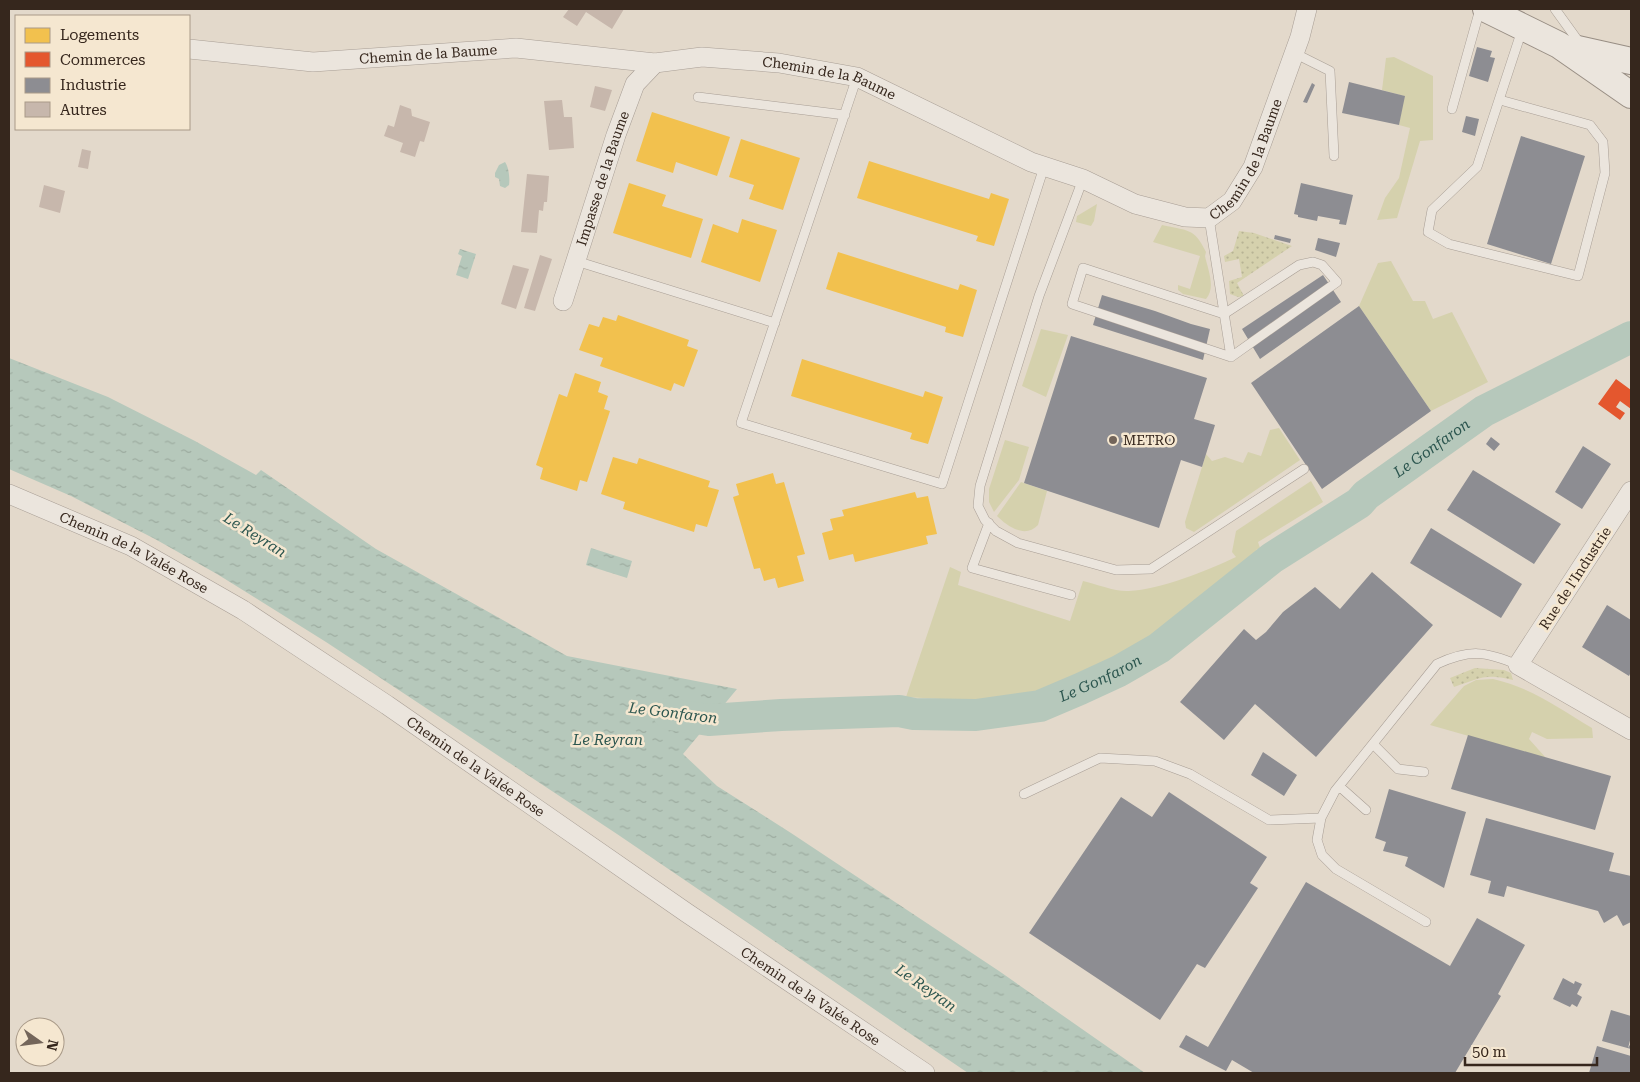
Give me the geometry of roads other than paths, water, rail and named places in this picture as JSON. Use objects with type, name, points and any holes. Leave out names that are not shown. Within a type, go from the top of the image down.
[{"type":"street","name":"Chemin de la Baume","points":[[190,49],[313,62],[516,48],[655,64],[702,57],[779,63],[857,77],[1044,167],[1083,179],[1135,204],[1185,217],[1209,218],[1232,201],[1254,167],[1294,53],[1307,9]]},
{"type":"street","points":[[1486,9],[1559,45],[1631,95]]},
{"type":"street","points":[[1559,45],[1631,62]]},
{"type":"street","name":"Impasse de la Baume","points":[[563,301],[616,135],[635,84],[655,64]]},
{"type":"street","name":"Rue de l'Industrie","points":[[1518,665],[1631,491]]},
{"type":"street","name":"Chemin de la Valée Rose","points":[[9,494],[131,546],[243,610],[387,705],[687,914],[925,1073]]},
{"type":"street","points":[[1518,665],[1631,730]]},
{"type":"lane","points":[[1452,109],[1480,9]]},
{"type":"lane","points":[[1554,9],[1585,51]]},
{"type":"lane","points":[[1500,100],[1590,125],[1604,142],[1605,174],[1578,276],[1449,244],[1428,232],[1432,210],[1478,167],[1523,27]]},
{"type":"lane","points":[[1294,53],[1330,71],[1334,156]]},
{"type":"lane","points":[[857,77],[741,423],[942,484],[1044,167]]},
{"type":"lane","points":[[698,98],[844,115]]},
{"type":"lane","points":[[1083,179],[1039,296],[980,486],[978,506],[985,520],[996,531],[1018,543],[1116,570],[1151,569],[1304,469]]},
{"type":"lane","points":[[1209,218],[1231,357]]},
{"type":"lane","points":[[576,261],[775,323]]},
{"type":"lane","points":[[1224,314],[1299,266],[1313,262],[1322,265],[1337,282],[1231,357]]},
{"type":"lane","points":[[1224,314],[1083,268],[1072,304],[1231,357]]},
{"type":"lane","points":[[989,523],[972,568],[1070,596]]},
{"type":"lane","points":[[1426,922],[1336,870],[1322,855],[1317,840],[1321,818],[1339,786],[1437,664],[1453,657],[1478,653],[1497,656],[1518,665]]},
{"type":"lane","points":[[1373,744],[1398,769],[1424,772]]},
{"type":"lane","points":[[1024,794],[1100,758],[1155,761],[1190,774],[1270,820],[1321,818]]},
{"type":"lane","points":[[1339,786],[1366,810]]},
{"type":"water","points":[[505,162],[508,170],[509,185],[505,188],[500,186],[499,179],[495,177],[495,173],[499,165]]},
{"type":"water","points":[[460,249],[476,254],[468,279],[456,275],[462,256],[458,254]]},
{"type":"water","name":"Le Reyran","points":[[9,358],[108,397],[195,441],[256,475],[261,470],[376,549],[567,656],[737,689],[683,754],[717,786],[999,971],[1145,1073],[968,1073],[617,834],[326,642],[217,574],[155,539],[71,496],[9,469]]},
{"type":"water","points":[[591,548],[632,561],[627,578],[586,565]]},
{"type":"waterway","name":"Le Gonfaron","points":[[669,714],[709,720],[781,715],[899,711],[914,714],[976,715],[1040,706],[1119,671],[1159,648],[1272,558],[1359,503],[1366,495],[1484,411],[1631,337]]},
{"type":"place","name":"METRO","points":[[1113,440]]}]
